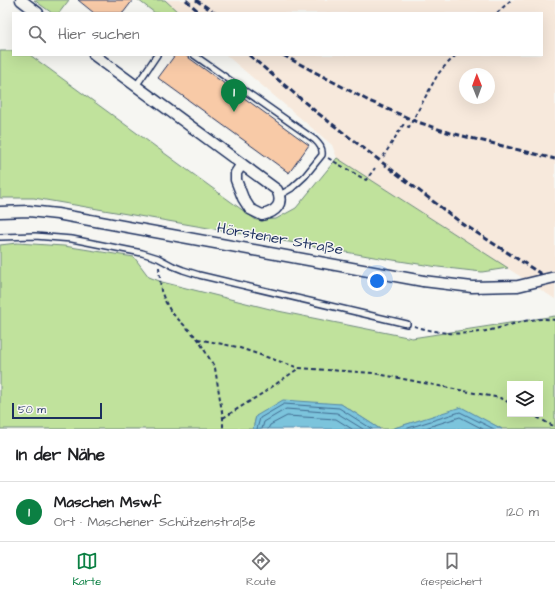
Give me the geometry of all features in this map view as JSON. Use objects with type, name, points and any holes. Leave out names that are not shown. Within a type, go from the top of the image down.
[{"type":"street","points":[[21,0],[37,12]]},
{"type":"street","points":[[95,56],[242,164],[277,190],[280,195],[280,201],[271,213],[262,215],[250,209],[243,198],[236,180],[236,173],[242,164]]},
{"type":"street","name":"Hörstener Straße","points":[[0,212],[29,211],[57,214],[423,281],[472,287],[518,286],[555,278]]},
{"type":"lane","points":[[136,86],[156,56]]},
{"type":"lane","points":[[195,56],[320,144],[323,150],[322,155],[305,176],[292,188],[280,195]]},
{"type":"lane","points":[[0,237],[35,236],[72,239],[137,252],[158,258],[182,270],[199,275],[407,324]]},
{"type":"path","points":[[498,12],[510,0]]},
{"type":"path","points":[[383,157],[403,125],[409,127],[438,74],[455,56]]},
{"type":"path","points":[[322,155],[366,180],[375,168]]},
{"type":"path","points":[[158,258],[161,291],[164,301],[171,312],[198,339],[215,368],[223,418],[223,429]]},
{"type":"path","points":[[407,324],[440,332],[460,334],[489,330],[530,320],[555,320]]},
{"type":"path","points":[[198,339],[236,347],[299,368],[373,373],[500,398],[507,402]]},
{"type":"path","points":[[223,418],[299,368]]},
{"type":"path","points":[[537,417],[555,427]]},
{"type":"shaded area","points":[[138,0],[555,0],[555,299],[337,158],[332,145],[227,56],[543,56],[543,12],[154,12]]},
{"type":"green space","points":[[34,0],[69,0],[60,12],[51,12]]},
{"type":"green space","points":[[138,0],[165,0],[178,12],[154,12]]},
{"type":"green space","points":[[0,51],[12,51],[12,56],[31,56],[256,220],[276,219],[296,208],[337,158],[508,268],[482,272],[438,267],[34,198],[0,198]]},
{"type":"green space","points":[[17,243],[64,246],[134,257],[149,277],[162,282],[278,311],[412,338],[555,316],[555,429],[502,429],[461,408],[391,429],[380,429],[341,404],[256,416],[253,429],[0,429],[0,245]]},
{"type":"water","points":[[283,400],[341,404],[380,429],[253,429],[256,416]]},
{"type":"water","points":[[461,407],[502,429],[391,429]]},
{"type":"building","points":[[78,0],[133,0],[124,12],[93,12]]},
{"type":"building","points":[[174,56],[186,56],[309,145],[289,173],[158,78]]},
{"type":"railway","points":[[186,0],[199,12]]},
{"type":"railway","points":[[196,0],[214,12]]},
{"type":"railway","points":[[250,56],[315,111],[460,222],[555,283]]},
{"type":"railway","points":[[285,56],[369,101],[415,121],[447,132],[555,159]]},
{"type":"place","name":"Maschen Mswf","points":[[234,112]]}]
